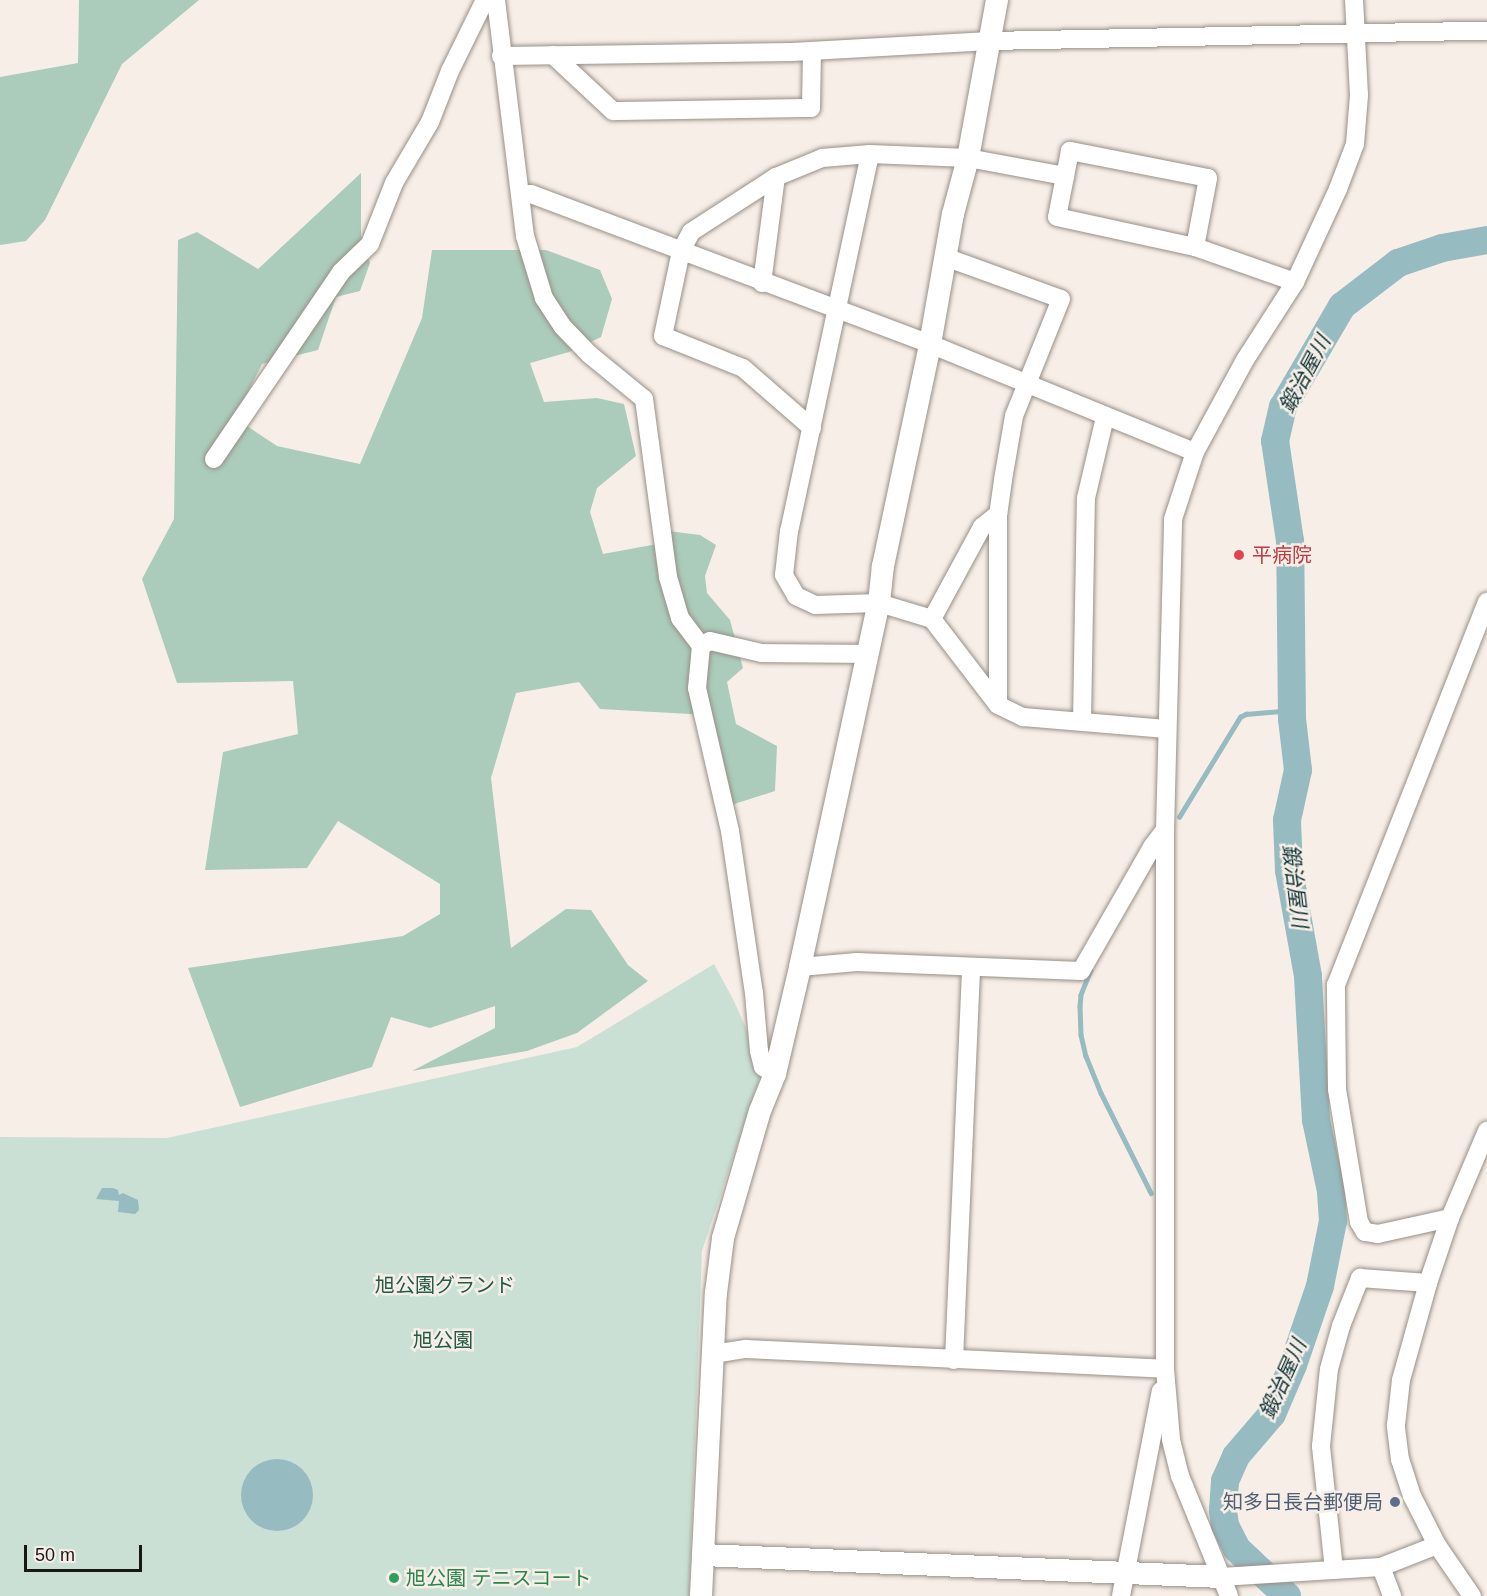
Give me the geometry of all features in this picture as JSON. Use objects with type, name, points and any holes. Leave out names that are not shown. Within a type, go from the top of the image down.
[{"type":"street","points":[[214,459],[341,272],[369,244],[393,183],[430,122],[450,70],[485,0]]},
{"type":"street","points":[[496,0],[501,56],[525,236],[544,298],[569,333],[644,399],[668,576],[680,618],[701,646],[697,688],[730,831],[754,993],[759,1051],[763,1067],[775,1074]]},
{"type":"street","points":[[701,1596],[712,1354],[723,1238],[760,1111],[775,1074],[800,967],[879,603],[883,566],[930,344],[945,257],[968,158],[997,0]]},
{"type":"street","points":[[1225,1586],[1180,1476],[1171,1439],[1165,1369],[1165,830],[1173,519],[1195,452],[1245,360],[1295,282],[1338,189],[1355,144],[1359,95],[1354,0]]},
{"type":"street","points":[[501,56],[812,52],[990,41],[1487,31]]},
{"type":"street","points":[[553,55],[613,111],[811,108],[812,52]]},
{"type":"street","points":[[1195,248],[1208,178],[1070,151],[1057,217],[1195,248],[1295,282]]},
{"type":"street","points":[[870,154],[839,310],[789,531],[784,575],[796,596],[814,605],[879,603],[932,619],[998,705],[1023,717],[1166,729]]},
{"type":"street","points":[[812,428],[743,368],[663,336],[681,251],[691,232],[776,177],[822,158],[870,154],[968,158],[1065,176]]},
{"type":"street","points":[[762,283],[776,177]]},
{"type":"street","points":[[521,195],[531,194],[762,283],[930,344],[1104,417],[1195,452]]},
{"type":"street","points":[[945,257],[1062,299],[1014,416],[998,514],[998,705]]},
{"type":"street","points":[[1082,722],[1086,498],[1104,417]]},
{"type":"street","points":[[932,619],[982,527],[998,514]]},
{"type":"street","points":[[1450,1218],[1378,1234],[1365,1232],[1359,1222],[1338,1089],[1336,985],[1487,602]]},
{"type":"street","points":[[701,646],[710,641],[762,653],[867,654]]},
{"type":"street","points":[[800,967],[857,962],[1081,971],[1152,847],[1165,830]]},
{"type":"street","points":[[954,1360],[972,968]]},
{"type":"street","points":[[1472,1596],[1437,1545],[1412,1496],[1403,1469],[1396,1425],[1401,1380],[1428,1283],[1450,1218],[1487,1131]]},
{"type":"street","points":[[1334,1570],[1320,1446],[1329,1369],[1341,1326],[1360,1278],[1428,1283]]},
{"type":"street","points":[[712,1354],[746,1349],[1165,1369]]},
{"type":"street","points":[[1121,1596],[1165,1369]]},
{"type":"street","points":[[703,1555],[1125,1573],[1225,1586],[1248,1575],[1381,1567],[1437,1545]]},
{"type":"street","points":[[1381,1567],[1392,1596]]},
{"type":"green space","points":[[79,0],[199,0],[122,64],[45,220],[26,241],[0,245],[0,77],[78,63]]},
{"type":"green space","points":[[361,173],[361,237],[370,263],[360,291],[336,297],[318,350],[262,364],[235,418],[277,446],[360,464],[422,318],[432,250],[546,250],[600,270],[612,299],[601,337],[569,352],[530,363],[544,402],[597,398],[624,404],[636,456],[597,488],[590,512],[603,554],[657,544],[668,531],[700,535],[716,545],[705,576],[707,593],[730,620],[743,668],[727,682],[736,724],[777,746],[775,791],[731,805],[708,715],[600,709],[579,682],[516,693],[491,778],[511,948],[566,909],[591,910],[628,965],[648,981],[577,1033],[527,1051],[412,1071],[495,1028],[495,1006],[430,1028],[391,1017],[372,1067],[240,1107],[188,968],[403,936],[440,914],[440,884],[338,821],[307,868],[205,870],[223,752],[298,734],[293,681],[177,683],[142,579],[174,519],[178,240],[197,232],[258,269]]},
{"type":"green space","name":"旭公園","points":[[714,964],[734,1001],[763,1067],[702,1251],[689,1596],[0,1596],[0,1137],[167,1138],[577,1047]]},
{"type":"water","points":[[102,1188],[113,1188],[118,1190],[119,1195],[123,1193],[138,1200],[139,1210],[135,1214],[118,1212],[119,1201],[96,1199]]},
{"type":"water","points":[[277,1459],[297,1465],[307,1475],[313,1495],[307,1515],[297,1525],[277,1531],[257,1525],[247,1515],[241,1495],[247,1475],[257,1465]]},
{"type":"waterway","name":"鍛治屋川","points":[[1287,1596],[1237,1549],[1225,1525],[1223,1510],[1225,1481],[1236,1456],[1272,1414],[1293,1365],[1320,1286],[1333,1221],[1331,1191],[1316,1120],[1308,976],[1289,870],[1287,820],[1298,770],[1292,719],[1290,541],[1275,441],[1283,407],[1342,306],[1398,263],[1442,248],[1487,240]]},
{"type":"waterway","points":[[1179,817],[1240,717],[1246,714],[1292,710]]},
{"type":"waterway","points":[[1091,970],[1081,995],[1080,1006],[1081,1035],[1086,1056],[1101,1093],[1151,1193]]},
{"type":"place","name":"平病院","points":[[1239,555]]},
{"type":"place","name":"知多日長台郵便局","points":[[1395,1502]]},
{"type":"place","name":"旭公園 テニスコート","points":[[394,1578]]},
{"type":"park label","name":"旭公園グランド","points":[[445,1285]]}]
